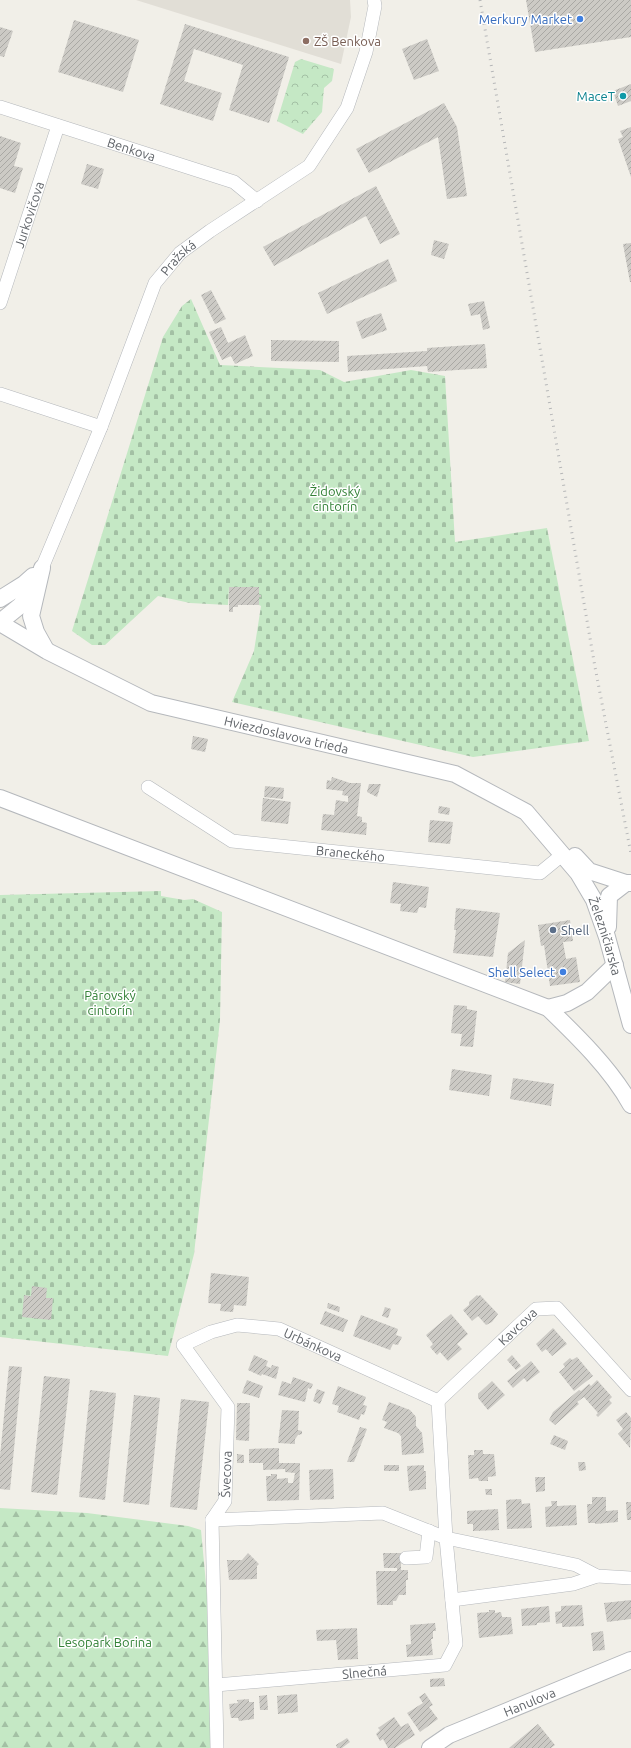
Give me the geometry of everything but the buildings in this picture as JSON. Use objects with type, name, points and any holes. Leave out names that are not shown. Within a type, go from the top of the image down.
[{"type":"street","name":"Pražská","points":[[42,568],[100,427],[155,283],[180,253],[210,231],[309,166],[347,108],[366,52],[375,6],[374,0]]},
{"type":"street","name":"Benkova","points":[[0,107],[234,182],[257,201]]},
{"type":"street","name":"Jurkovičova","points":[[0,303],[58,126]]},
{"type":"street","points":[[0,394],[100,427]]},
{"type":"street","points":[[0,599],[24,584],[42,568]]},
{"type":"street","points":[[0,622],[21,605],[42,568]]},
{"type":"street","points":[[42,568],[31,616],[36,632],[47,651]]},
{"type":"street","name":"Hviezdoslavova trieda","points":[[0,622],[47,651],[151,703],[455,774],[526,812],[562,855]]},
{"type":"street","name":"Braneckého","points":[[148,788],[232,841],[540,874],[562,855]]},
{"type":"street","points":[[0,798],[548,1008],[578,1037],[624,1093],[631,1105]]},
{"type":"street","points":[[526,812],[553,833],[589,871],[629,883]]},
{"type":"street","name":"Železničiarska","points":[[562,855],[578,873],[594,900],[607,937],[631,1024]]},
{"type":"street","points":[[607,937],[608,896],[629,883]]},
{"type":"street","points":[[548,1008],[567,1003],[587,992],[615,964]]},
{"type":"street","name":"Kavcova","points":[[438,1401],[536,1310],[557,1308],[631,1390]]},
{"type":"street","name":"Urbánkova","points":[[183,1346],[211,1332],[237,1325],[279,1329],[438,1401]]},
{"type":"street","name":"Švecova","points":[[183,1346],[228,1407],[225,1501],[212,1520]]},
{"type":"street","name":"Slnečná","points":[[216,1685],[445,1665],[456,1644],[446,1538],[438,1401]]},
{"type":"street","points":[[216,1748],[212,1520],[382,1513],[446,1538],[576,1565],[597,1576]]},
{"type":"street","points":[[406,1558],[426,1557],[429,1531]]},
{"type":"street","points":[[452,1600],[573,1584],[597,1576],[631,1578]]},
{"type":"street","name":"Hanulova","points":[[430,1748],[449,1735],[631,1660]]},
{"type":"shaded area","name":"ZŠ Benkova","points":[[136,0],[350,0],[351,17],[341,64]]},
{"type":"green space","points":[[301,59],[334,69],[332,81],[324,88],[322,112],[303,134],[277,121],[295,62]]},
{"type":"green space","name":"Židovský cintorín","points":[[191,299],[220,365],[320,370],[344,382],[411,370],[445,376],[455,542],[547,528],[589,741],[473,757],[232,702],[254,651],[261,606],[259,605],[259,597],[261,597],[259,595],[259,587],[229,587],[228,605],[190,603],[158,596],[105,645],[92,645],[72,631],[163,337],[182,306]]},
{"type":"green space","name":"Párovský cintorín","points":[[161,891],[161,896],[184,900],[193,899],[222,912],[220,1020],[194,1254],[168,1356],[0,1337],[0,895]]},
{"type":"green space","name":"Lesopark Borina","points":[[0,1508],[87,1513],[188,1526],[201,1530],[221,1748],[0,1748]]},
{"type":"railway","points":[[480,0],[595,667],[631,854]]},
{"type":"place","name":"Merkury Market","points":[[580,19]]},
{"type":"place","name":"ZŠ Benkova","points":[[306,41]]},
{"type":"place","name":"MaceT","points":[[623,96]]},
{"type":"place","name":"Shell","points":[[553,930]]},
{"type":"place","name":"Shell Select","points":[[563,972]]}]
